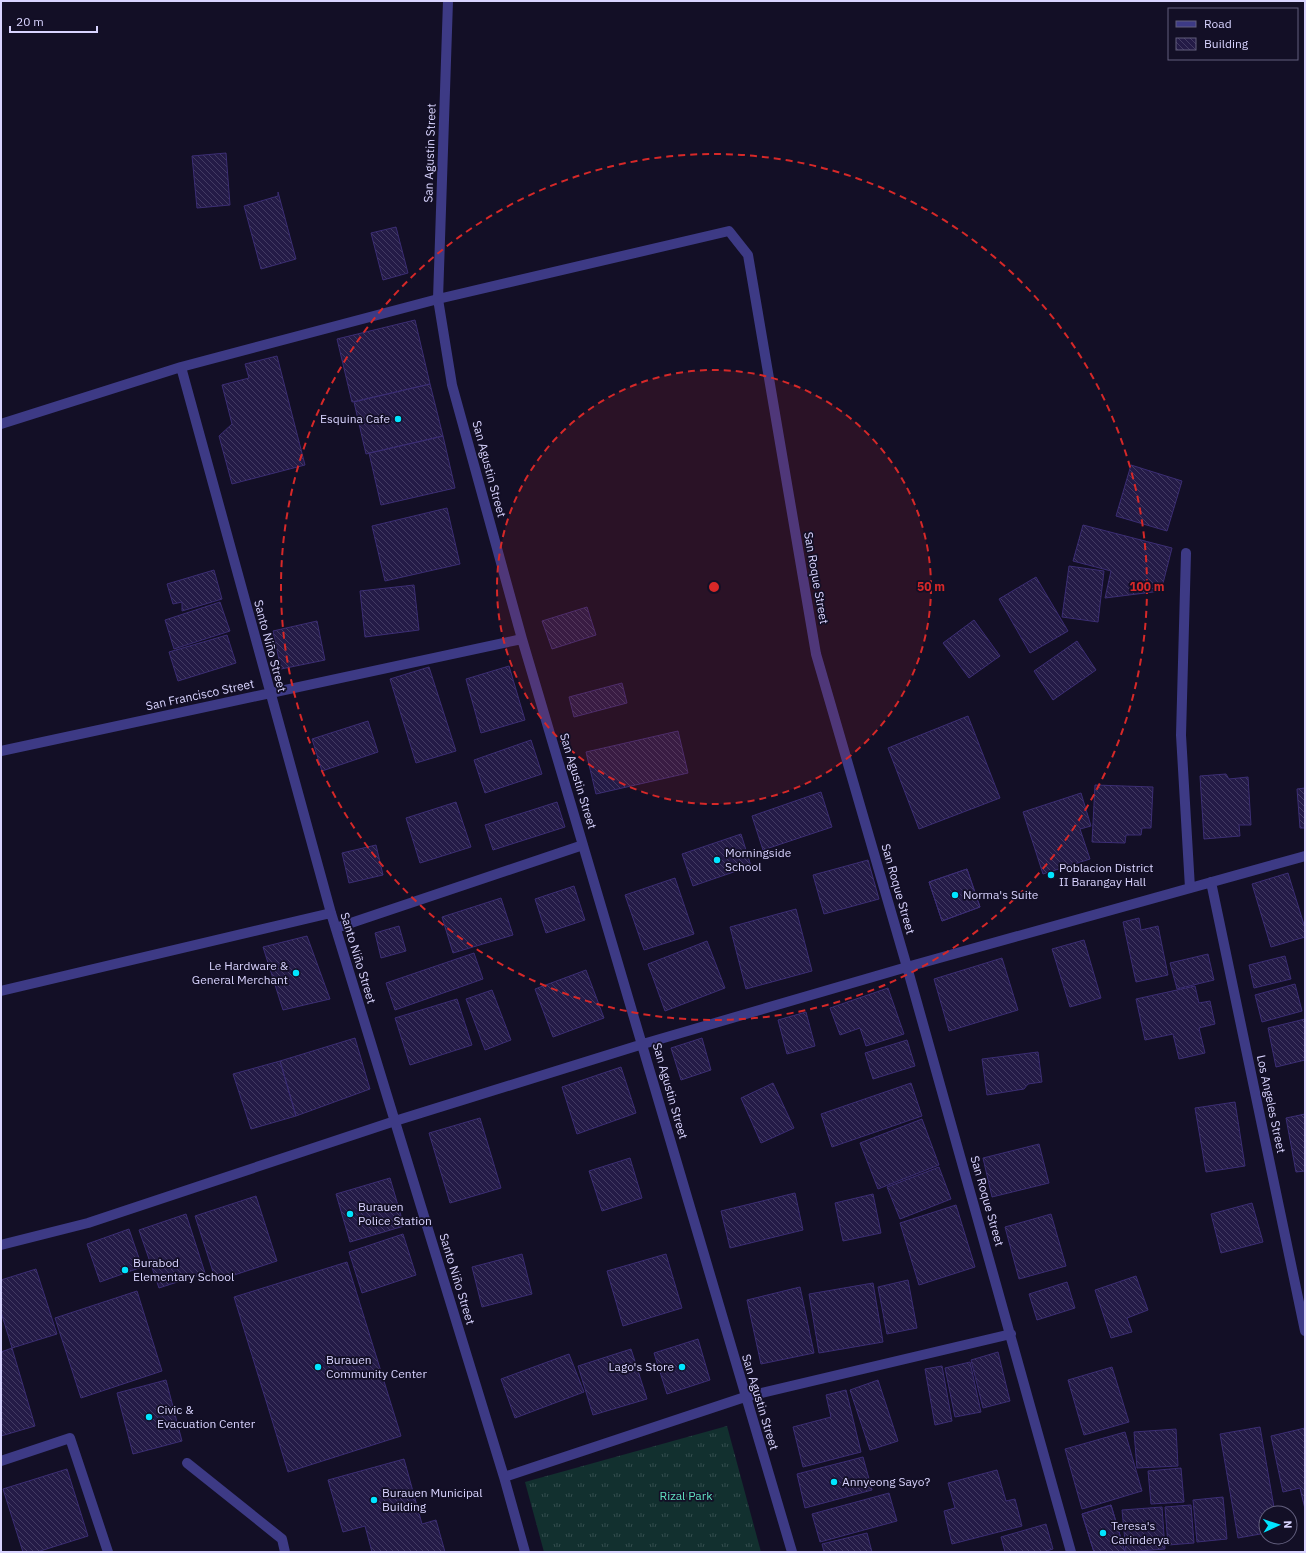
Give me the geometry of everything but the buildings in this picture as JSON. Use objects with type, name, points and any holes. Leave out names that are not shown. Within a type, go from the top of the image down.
[{"type":"street","name":"San Agustin Street","points":[[448,1],[438,299],[452,385],[522,639],[792,1552]]},
{"type":"street","name":"San Roque Street","points":[[438,299],[729,231],[748,255],[816,654],[908,966],[1071,1552]]},
{"type":"street","points":[[1,424],[181,367],[438,299]]},
{"type":"street","name":"Santo Niño Street","points":[[181,367],[269,693],[331,913],[504,1477],[525,1552]]},
{"type":"street","points":[[1186,553],[1181,736],[1190,888]]},
{"type":"street","name":"San Francisco Street","points":[[1,751],[522,639]]},
{"type":"street","points":[[336,928],[583,845]]},
{"type":"street","points":[[1,1246],[88,1223],[395,1121],[643,1044],[908,966],[1305,856]]},
{"type":"street","name":"Los Angeles Street","points":[[1211,882],[1305,1331]]},
{"type":"street","points":[[1,991],[331,913]]},
{"type":"street","points":[[504,1477],[745,1396],[1011,1334]]},
{"type":"street","points":[[1,1461],[70,1438],[108,1552]]},
{"type":"street","points":[[187,1463],[282,1539],[285,1552]]},
{"type":"green space","name":"Rizal Park","points":[[727,1426],[761,1552],[544,1552],[525,1482]]},
{"type":"place","name":"Esquina Cafe","points":[[398,419]]},
{"type":"place","name":"Morningside School","points":[[717,860]]},
{"type":"place","name":"Poblacion District II Barangay Hall","points":[[1051,875]]},
{"type":"place","name":"Norma's Suite","points":[[955,895]]},
{"type":"place","name":"Le Hardware & General Merchant","points":[[296,973]]},
{"type":"place","name":"Burauen Police Station","points":[[350,1214]]},
{"type":"place","name":"Burabod Elementary School","points":[[125,1270]]},
{"type":"place","name":"Burauen Community Center","points":[[318,1367]]},
{"type":"place","name":"Lago's Store","points":[[682,1367]]},
{"type":"place","name":"Civic & Evacuation Center","points":[[149,1417]]},
{"type":"place","name":"Annyeong Sayo?","points":[[834,1482]]},
{"type":"place","name":"Burauen Municipal Building","points":[[374,1500]]},
{"type":"place","name":"Teresa's Carinderya","points":[[1103,1533]]}]
